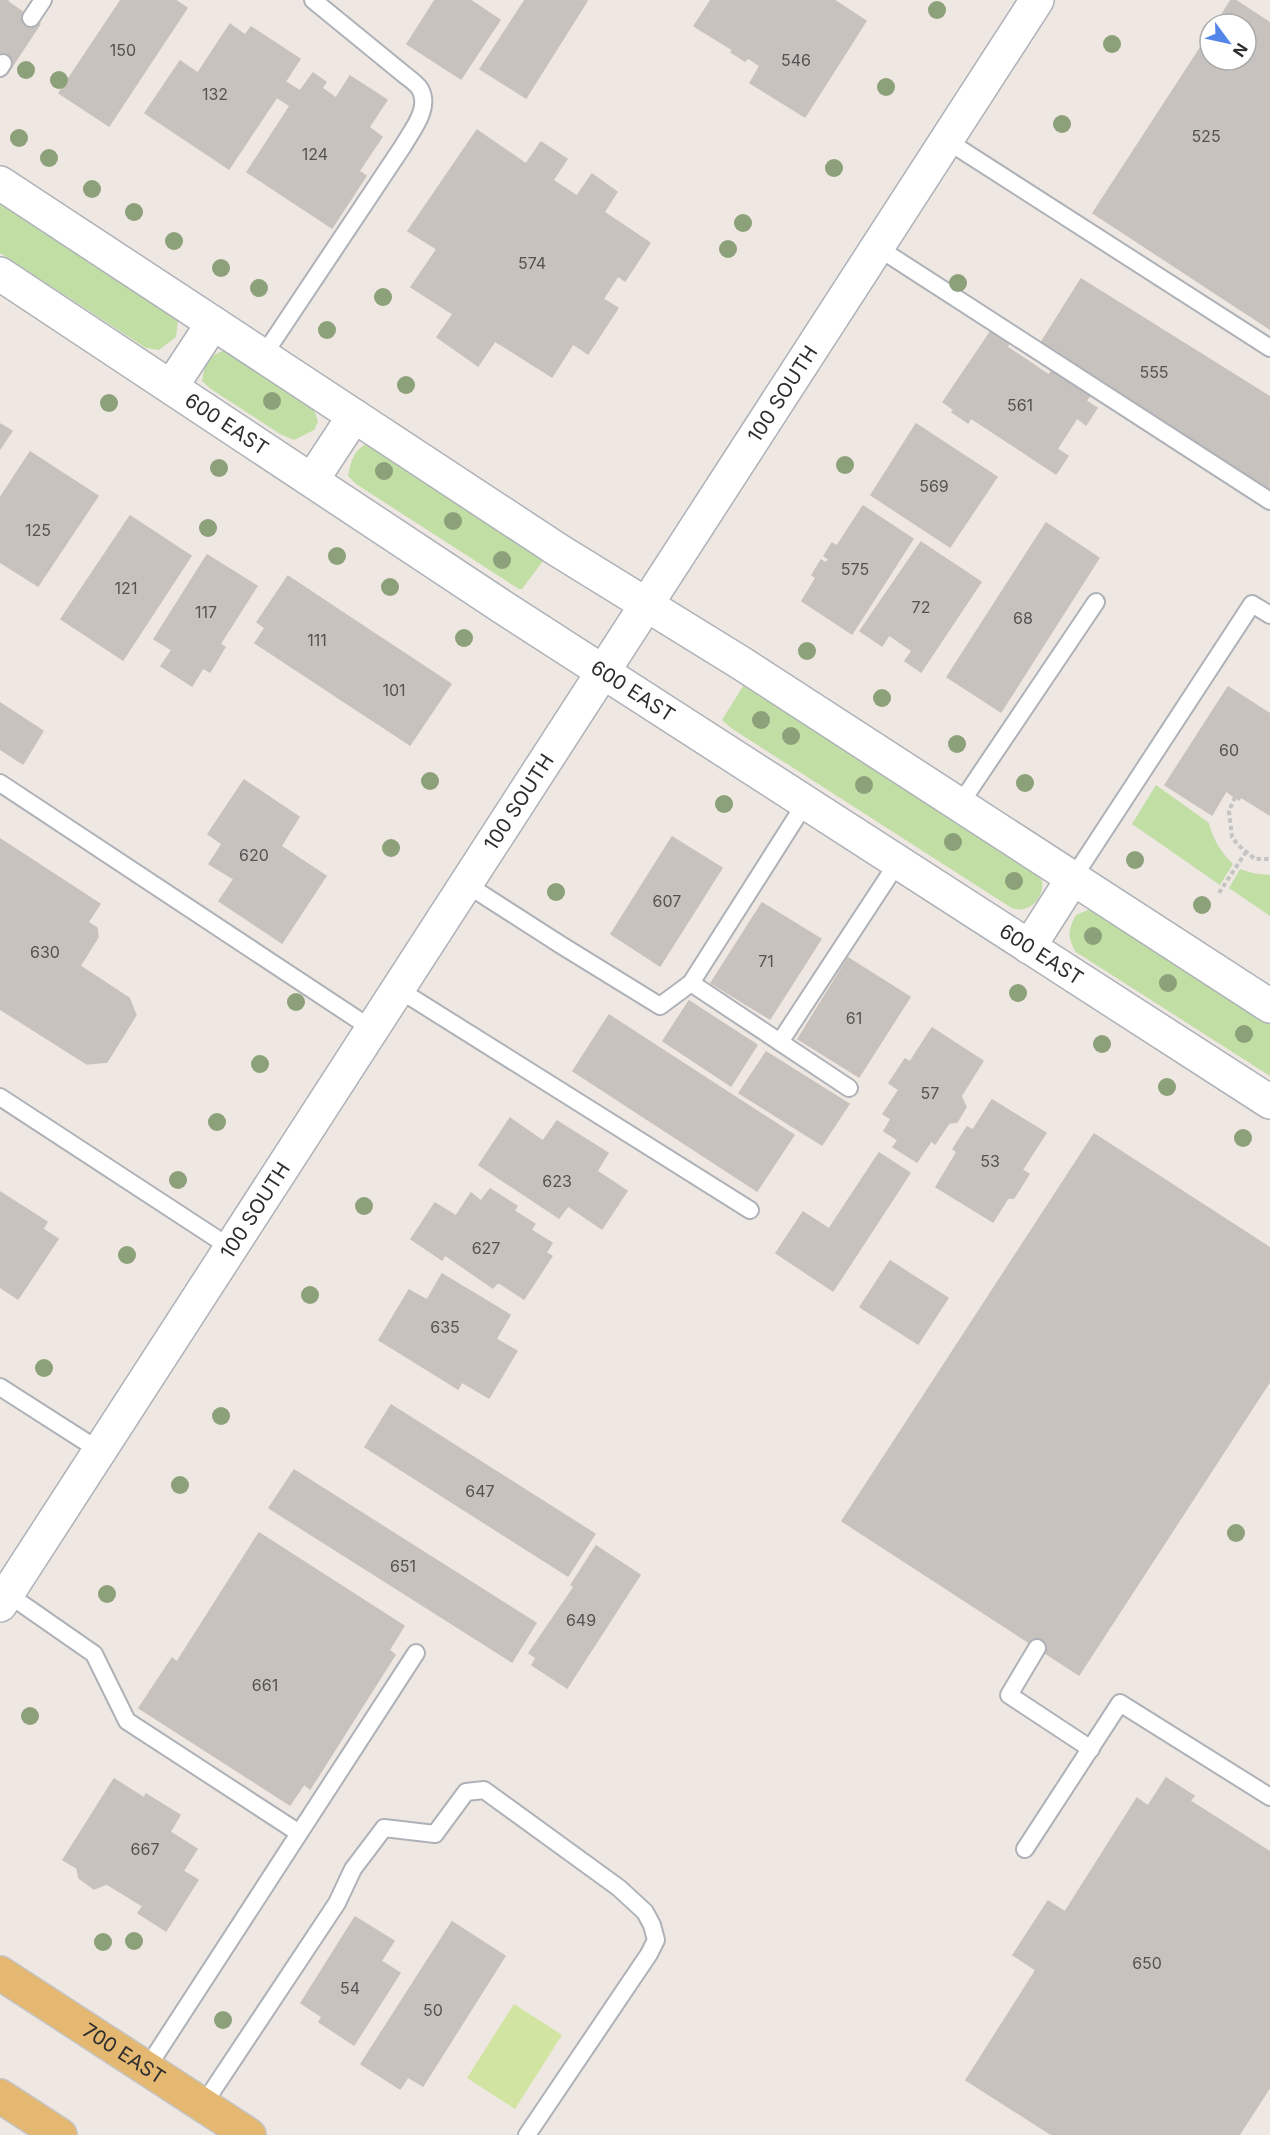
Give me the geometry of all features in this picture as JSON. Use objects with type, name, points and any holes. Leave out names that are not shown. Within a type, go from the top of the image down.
[{"type":"main road","name":"700 EAST","points":[[0,1973],[249,2135]]},
{"type":"main road","points":[[0,2096],[60,2135]]},
{"type":"street","name":"100 SOUTH","points":[[3,1596],[100,1451],[1037,0]]},
{"type":"street","points":[[0,183],[558,550],[647,604],[960,804],[1270,1006]]},
{"type":"street","name":"600 EAST","points":[[0,274],[603,671],[1270,1102]]},
{"type":"street","points":[[171,387],[213,323]]},
{"type":"street","points":[[312,480],[354,416]]},
{"type":"street","points":[[1029,947],[1073,878]]},
{"type":"lane","points":[[31,18],[43,0]]},
{"type":"lane","points":[[263,356],[403,146],[420,116],[423,102],[420,89],[406,76],[313,0]]},
{"type":"lane","points":[[946,140],[1270,348]]},
{"type":"lane","points":[[877,247],[1270,501]]},
{"type":"lane","points":[[960,804],[1096,603]]},
{"type":"lane","points":[[1073,878],[1252,604],[1270,615]]},
{"type":"lane","points":[[0,783],[372,1029]]},
{"type":"lane","points":[[466,884],[660,1006],[691,983],[806,802]]},
{"type":"lane","points":[[780,1042],[898,862]]},
{"type":"lane","points":[[691,983],[849,1088]]},
{"type":"lane","points":[[398,989],[750,1210]]},
{"type":"lane","points":[[0,1096],[231,1248]]},
{"type":"lane","points":[[0,1387],[100,1451]]},
{"type":"lane","points":[[3,1596],[94,1654],[128,1721],[299,1833]]},
{"type":"lane","points":[[1037,1648],[1009,1695],[1091,1749]]},
{"type":"lane","points":[[147,2068],[416,1653]]},
{"type":"lane","points":[[1025,1849],[1120,1703],[1270,1797]]},
{"type":"lane","points":[[203,2105],[337,1903],[353,1869],[384,1828],[435,1834],[466,1792],[484,1790],[619,1888],[645,1912],[656,1940],[649,1954],[527,2135]]},
{"type":"path","points":[[1235,797],[1229,810],[1232,837],[1255,859],[1270,859]]},
{"type":"path","points":[[1219,893],[1246,852]]},
{"type":"green space","points":[[0,199],[173,312],[178,320],[176,337],[159,350],[146,348],[0,253]]},
{"type":"green space","points":[[226,350],[312,403],[318,422],[314,430],[294,440],[280,434],[202,381],[208,361]]},
{"type":"green space","points":[[372,442],[546,557],[522,589],[356,484],[348,476],[352,459],[358,450]]},
{"type":"green space","points":[[745,683],[1040,876],[1042,888],[1038,899],[1028,908],[1010,907],[731,728],[722,720]]},
{"type":"green space","points":[[1156,785],[1209,823],[1218,845],[1233,864],[1220,885],[1132,824]]},
{"type":"green space","points":[[1240,869],[1270,875],[1270,916],[1229,888]]},
{"type":"green space","points":[[1088,910],[1102,912],[1270,1022],[1270,1076],[1076,952],[1070,938],[1071,925],[1076,915]]},
{"type":"green space","points":[[514,2004],[562,2035],[515,2109],[467,2078]]},
{"type":"building","points":[[0,0],[8,0],[40,24],[11,68],[0,61]]},
{"type":"building","points":[[121,0],[175,0],[187,8],[109,126],[59,93]]},
{"type":"building","points":[[435,0],[470,0],[500,20],[461,79],[407,44]]},
{"type":"building","points":[[525,0],[587,1],[526,98],[480,69]]},
{"type":"building","points":[[711,0],[834,0],[866,21],[805,117],[750,83],[760,66],[748,58],[745,61],[731,52],[733,50],[694,26]]},
{"type":"building","points":[[1231,0],[1235,0],[1253,12],[1224,12]]},
{"type":"building","points":[[1258,15],[1270,23],[1270,329],[1093,213],[1198,51],[1198,72],[1258,72]]},
{"type":"building","points":[[230,24],[245,35],[251,27],[300,59],[285,82],[279,78],[269,92],[277,97],[229,169],[145,113],[180,61],[198,73]]},
{"type":"building","points":[[313,73],[326,82],[322,88],[336,98],[350,76],[387,100],[369,127],[382,137],[359,171],[366,176],[332,228],[247,172],[290,106],[269,92],[279,78],[300,91]]},
{"type":"building","points":[[477,130],[526,164],[541,142],[567,159],[553,180],[577,196],[592,174],[617,192],[604,212],[650,243],[625,281],[618,276],[603,299],[618,308],[588,354],[573,344],[552,377],[495,341],[478,366],[437,337],[453,314],[411,287],[437,249],[408,231]]},
{"type":"building","points":[[1081,279],[1270,397],[1269,491],[1039,346]]},
{"type":"building","points":[[991,331],[1009,343],[1007,347],[1049,375],[1053,369],[1091,394],[1086,401],[1097,408],[1086,425],[1077,418],[1057,449],[1068,456],[1056,474],[971,418],[968,423],[952,412],[954,410],[943,402]]},
{"type":"building","points":[[0,424],[12,431],[0,449]]},
{"type":"building","points":[[916,424],[997,477],[950,547],[871,495]]},
{"type":"building","points":[[30,452],[98,496],[38,586],[0,562],[0,498]]},
{"type":"building","points":[[863,506],[913,539],[852,634],[802,601],[816,578],[812,575],[821,560],[826,563],[829,559],[824,556],[832,543],[837,546]]},
{"type":"building","points":[[130,516],[191,556],[123,660],[61,619]]},
{"type":"building","points":[[1046,523],[1099,558],[1001,712],[947,677]]},
{"type":"building","points":[[921,542],[981,582],[921,672],[905,661],[912,651],[889,635],[882,646],[860,631]]},
{"type":"building","points":[[207,555],[257,586],[220,644],[225,647],[210,672],[203,668],[192,686],[161,666],[172,650],[154,639]]},
{"type":"building","points":[[288,576],[378,636],[337,697],[255,643],[265,628],[257,622]]},
{"type":"building","points":[[378,636],[451,684],[410,745],[337,697]]},
{"type":"building","points":[[1228,687],[1270,714],[1270,815],[1241,797],[1239,800],[1226,791],[1212,815],[1165,785]]},
{"type":"building","points":[[0,703],[43,731],[23,764],[0,749]]},
{"type":"building","points":[[244,780],[299,817],[281,846],[326,876],[282,943],[219,901],[234,879],[209,864],[222,844],[208,834]]},
{"type":"building","points":[[672,837],[722,868],[660,966],[611,934]]},
{"type":"building","points":[[0,839],[100,904],[88,922],[97,928],[98,937],[80,966],[129,998],[136,1015],[107,1062],[87,1064],[0,1009]]},
{"type":"building","points":[[762,903],[821,939],[770,1019],[711,983]]},
{"type":"building","points":[[848,958],[910,997],[859,1077],[798,1039]]},
{"type":"building","points":[[689,1001],[757,1045],[731,1086],[663,1041]]},
{"type":"building","points":[[609,1015],[794,1135],[757,1191],[573,1071]]},
{"type":"building","points":[[932,1028],[983,1061],[961,1096],[966,1107],[957,1122],[949,1123],[935,1144],[931,1141],[917,1162],[893,1147],[898,1140],[884,1131],[891,1119],[883,1114],[899,1090],[889,1083],[905,1059],[910,1062]]},
{"type":"building","points":[[766,1052],[849,1104],[822,1145],[739,1093]]},
{"type":"building","points":[[992,1100],[1046,1133],[1022,1170],[1029,1174],[1014,1198],[1008,1198],[993,1222],[936,1187],[957,1152],[953,1149],[967,1127],[973,1130]]},
{"type":"building","points":[[510,1118],[543,1141],[557,1121],[608,1153],[597,1171],[627,1191],[602,1229],[568,1206],[559,1218],[479,1165]]},
{"type":"building","points":[[1094,1134],[1270,1248],[1270,1381],[1079,1675],[842,1521]]},
{"type":"building","points":[[879,1153],[910,1173],[833,1291],[776,1253],[803,1212],[829,1229]]},
{"type":"building","points":[[490,1189],[517,1206],[514,1211],[535,1224],[531,1230],[552,1243],[546,1253],[552,1256],[524,1299],[498,1282],[493,1288],[445,1255],[442,1260],[411,1239],[435,1203],[456,1216],[471,1193],[481,1201]]},
{"type":"building","points":[[0,1192],[47,1222],[43,1229],[58,1239],[18,1299],[0,1287]]},
{"type":"building","points":[[890,1261],[948,1298],[918,1344],[860,1307]]},
{"type":"building","points":[[442,1274],[510,1315],[496,1339],[517,1351],[489,1398],[462,1382],[458,1389],[379,1340],[409,1290],[427,1300]]},
{"type":"building","points":[[391,1405],[595,1534],[568,1576],[365,1447]]},
{"type":"building","points":[[294,1470],[536,1623],[512,1662],[269,1508]]},
{"type":"building","points":[[259,1533],[404,1626],[389,1650],[395,1655],[310,1789],[304,1784],[290,1805],[139,1708],[172,1658],[177,1662]]},
{"type":"building","points":[[596,1546],[640,1575],[567,1688],[532,1665],[536,1658],[529,1653],[574,1587],[571,1585]]},
{"type":"building","points":[[1166,1778],[1194,1796],[1190,1801],[1270,1852],[1270,2087],[1239,2135],[1052,2135],[966,2080],[1036,1970],[1013,1955],[1048,1901],[1065,1912],[1137,1798],[1148,1806]]},
{"type":"building","points":[[114,1779],[144,1798],[146,1794],[180,1815],[170,1832],[197,1849],[183,1871],[198,1880],[166,1931],[138,1913],[143,1906],[107,1884],[94,1889],[79,1878],[77,1868],[63,1860]]},
{"type":"building","points":[[355,1917],[394,1941],[381,1961],[400,1973],[354,2045],[319,2022],[322,2017],[301,2003]]},
{"type":"building","points":[[452,1922],[505,1956],[423,2086],[408,2077],[400,2089],[361,2064]]}]
